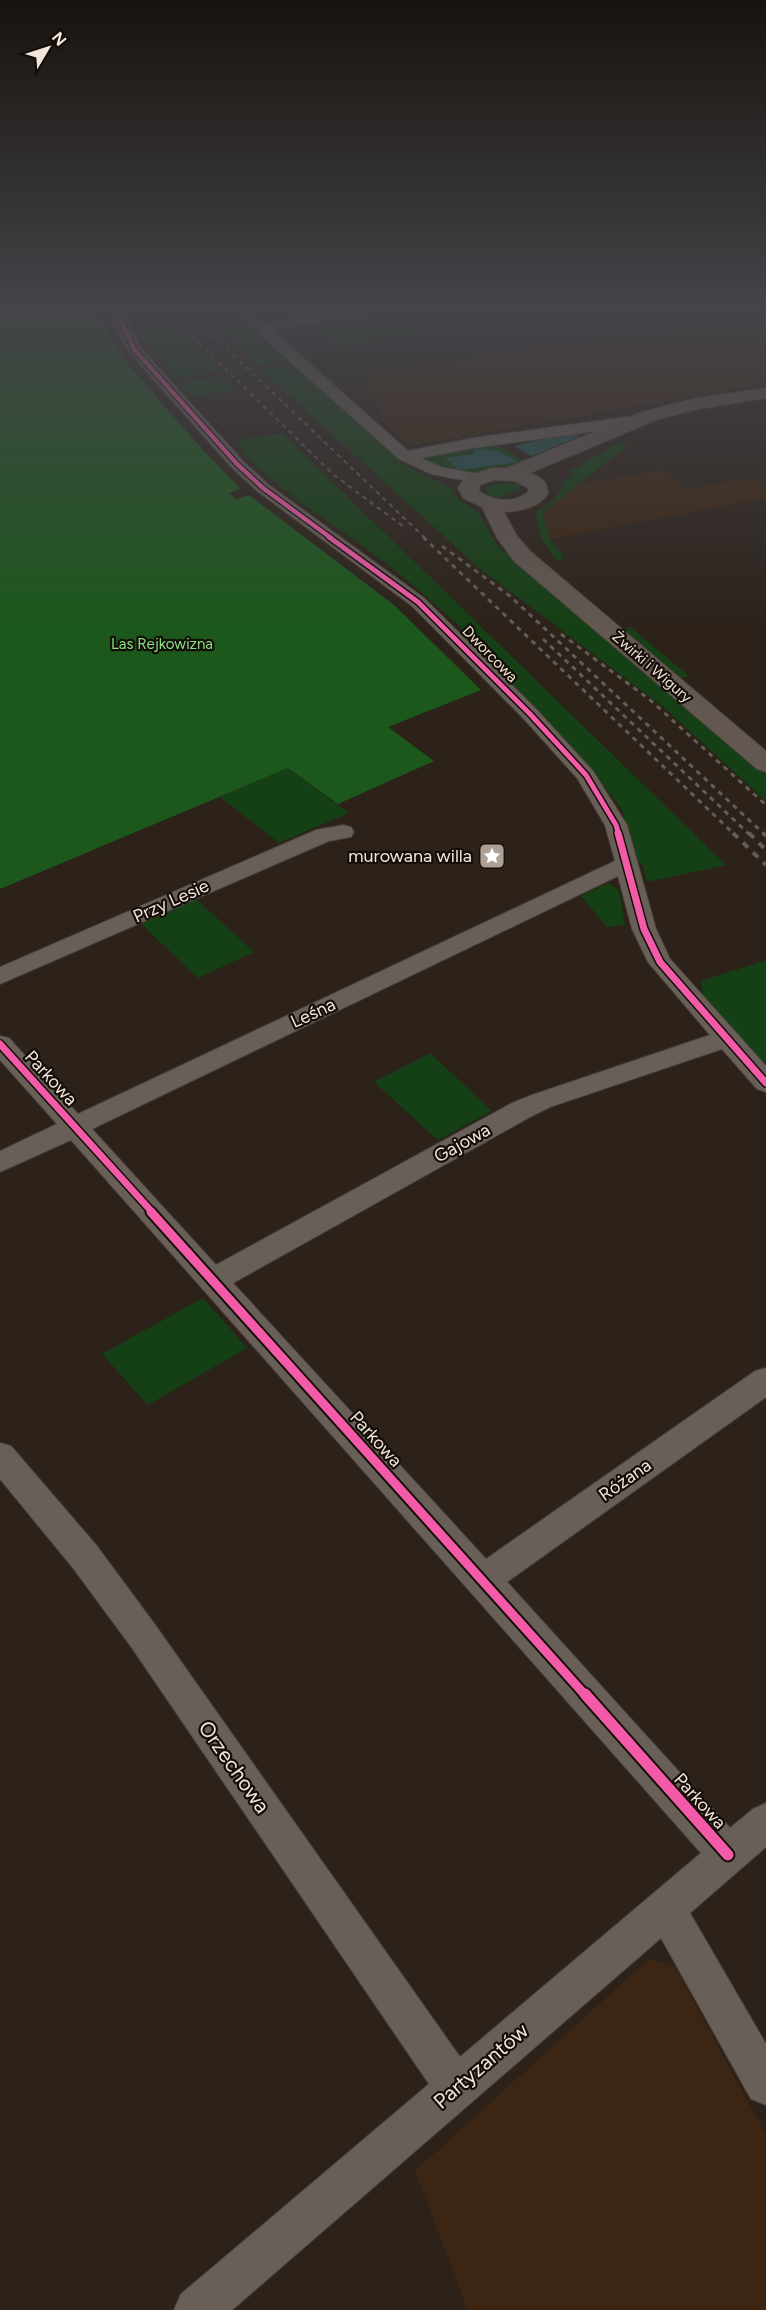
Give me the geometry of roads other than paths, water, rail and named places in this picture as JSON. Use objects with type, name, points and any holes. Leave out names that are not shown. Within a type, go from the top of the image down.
[{"type":"main road","points":[[510,474],[527,469],[634,421],[661,413]]},
{"type":"main road","points":[[537,484],[548,475],[645,424],[677,413]]},
{"type":"main road","points":[[492,474],[525,477],[537,484],[539,490],[536,496],[516,504],[490,503],[474,497],[473,483],[492,474]]},
{"type":"main road","name":"Żwirki i Wigury","points":[[490,503],[512,545],[766,764]]},
{"type":"main road","name":"Żwirki i Wigury","points":[[516,504],[513,510],[515,523],[539,569]]},
{"type":"street","name":"Dworcowa","points":[[192,413],[237,464],[263,489],[418,602],[571,758],[598,792],[616,825],[644,929],[655,953],[726,1039],[766,1083]]},
{"type":"street","points":[[356,413],[425,472],[473,483]]},
{"type":"street","points":[[405,456],[634,421]]},
{"type":"street","name":"Przy Lesie","points":[[0,976],[324,835],[343,832]]},
{"type":"street","name":"Leśna","points":[[0,1162],[626,864]]},
{"type":"street","name":"Gajowa","points":[[213,1280],[521,1110],[541,1101],[726,1039]]},
{"type":"street","name":"Parkowa","points":[[0,1044],[728,1855]]},
{"type":"street","name":"Różana","points":[[483,1580],[766,1380]]},
{"type":"street","name":"Orzechowa","points":[[0,1455],[85,1557],[144,1636],[456,2087]]},
{"type":"street","name":"Partyzantów","points":[[197,2310],[766,1822]]},
{"type":"street","points":[[664,1908],[766,2084]]},
{"type":"water","points":[[573,433],[580,436],[532,456],[514,446]]},
{"type":"water","points":[[484,448],[489,451],[497,450],[518,462],[459,470],[445,458],[473,454],[474,450]]},
{"type":"railway","points":[[270,413],[334,475],[404,527]]},
{"type":"railway","points":[[294,413],[425,538]]},
{"type":"railway","points":[[423,537],[735,835]]},
{"type":"railway","points":[[442,546],[510,596],[765,835]]},
{"type":"railway","points":[[561,634],[649,699],[766,805]]},
{"type":"railway","points":[[543,639],[750,835]]},
{"type":"railway","points":[[733,833],[766,865]]},
{"type":"railway","points":[[749,833],[766,850]]},
{"type":"place","name":"murowana willa","points":[[492,856]]},
{"type":"park label","name":"Las Rejkowizna","points":[[162,644]]}]
